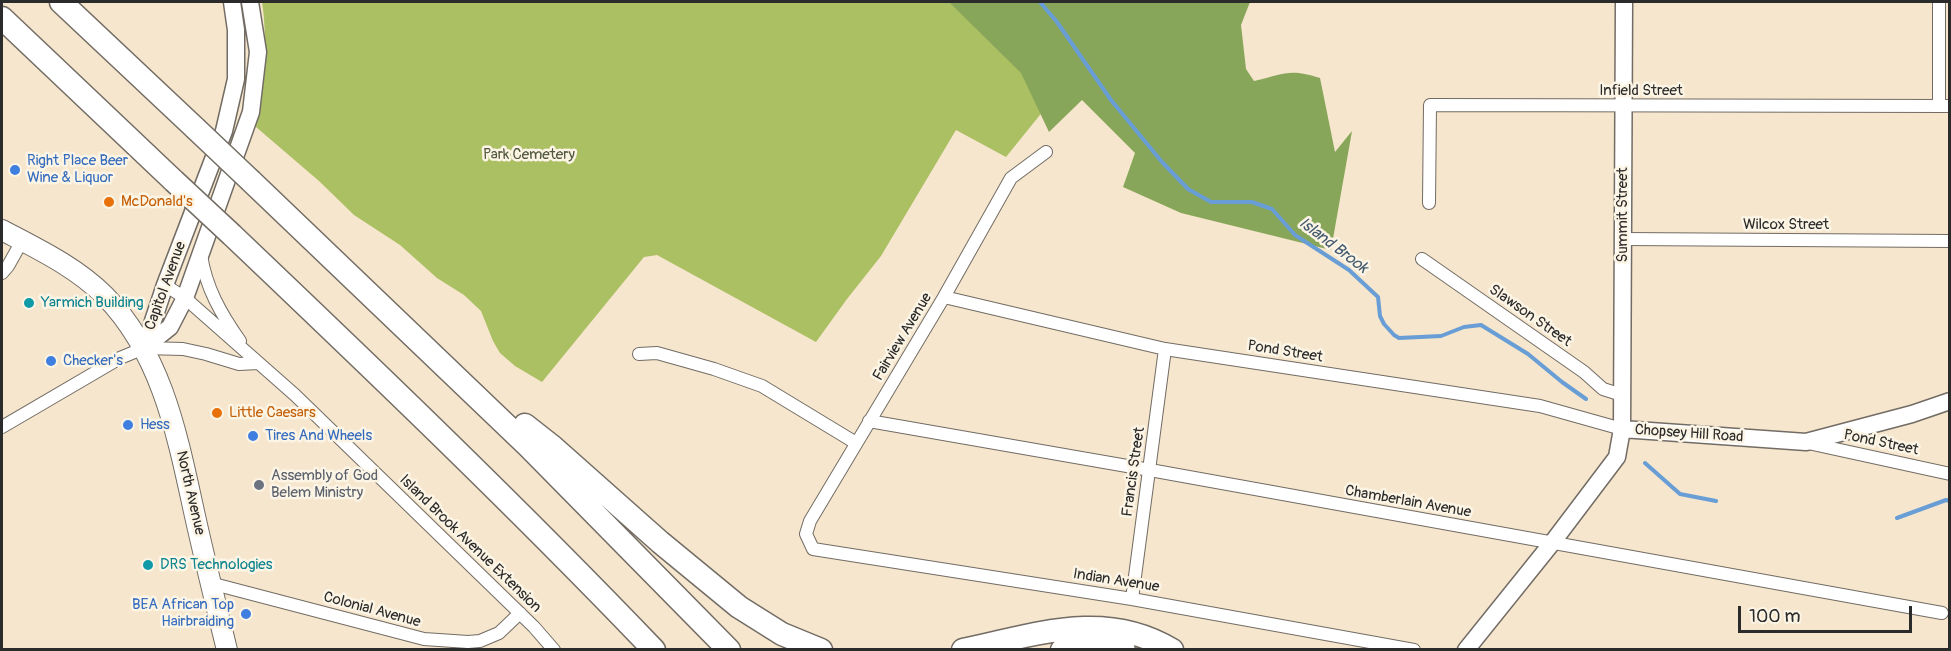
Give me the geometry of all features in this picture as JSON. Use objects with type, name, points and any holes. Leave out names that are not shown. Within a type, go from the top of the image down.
[{"type":"highway","points":[[61,2],[472,391],[729,650]]},
{"type":"highway","points":[[2,18],[440,434],[654,650]]},
{"type":"highway","points":[[472,391],[537,434],[660,542],[750,615],[782,634],[821,650]]},
{"type":"highway","points":[[963,650],[1065,629],[1097,627],[1133,632],[1155,640],[1172,650]]},
{"type":"highway","points":[[1062,650],[1088,646],[1124,650]]},
{"type":"main road","name":"Capitol Avenue","points":[[144,348],[165,285],[225,131],[236,79],[236,30],[232,2]]},
{"type":"main road","name":"Capitol Avenue","points":[[144,348],[170,327],[185,298],[251,112],[258,52],[250,2]]},
{"type":"main road","name":"Summit Street","points":[[1622,429],[1624,2]]},
{"type":"main road","name":"North Avenue","points":[[2,230],[60,261],[98,290],[123,316],[144,348],[167,405],[180,449],[227,650]]},
{"type":"main road","name":"Chopsey Hill Road","points":[[1466,650],[1617,457],[1622,429],[1806,442],[1912,414],[1950,401]]},
{"type":"street","points":[[1939,2],[1944,106]]},
{"type":"street","name":"Infield Street","points":[[1429,203],[1430,105],[1944,106]]},
{"type":"street","name":"Fairview Avenue","points":[[813,549],[806,534],[810,521],[945,297],[1011,178],[1046,152]]},
{"type":"street","name":"Wilcox Street","points":[[1623,239],[1950,241]]},
{"type":"street","points":[[2,273],[22,241]]},
{"type":"street","name":"Island Brook Avenue Extension","points":[[201,252],[203,271],[214,301],[239,340],[258,363]]},
{"type":"street","name":"Slawson Street","points":[[1422,259],[1584,372],[1603,389],[1622,395]]},
{"type":"street","name":"Island Brook Avenue Extension","points":[[165,285],[185,298],[295,395],[520,613],[554,650]]},
{"type":"street","name":"Pond Street","points":[[945,297],[1165,350],[1540,406],[1622,429]]},
{"type":"street","points":[[2,427],[120,358],[144,348],[183,350],[239,364],[258,363]]},
{"type":"street","name":"Francis Street","points":[[1132,599],[1165,350]]},
{"type":"street","points":[[639,354],[657,352],[762,386],[856,443]]},
{"type":"street","name":"Chamberlain Avenue","points":[[869,421],[1942,613]]},
{"type":"street","name":"Pond Street","points":[[1806,442],[1950,474]]},
{"type":"street","name":"Indian Avenue","points":[[813,549],[1132,599],[1414,650]]},
{"type":"street","name":"Colonial Avenue","points":[[210,583],[424,639],[467,646],[495,635],[520,613]]},
{"type":"green space","name":"Park Cemetery","points":[[262,2],[978,2],[1048,105],[1006,157],[956,130],[881,256],[816,342],[657,255],[644,257],[542,382],[515,366],[500,353],[481,311],[464,295],[437,278],[400,245],[354,215],[319,181],[256,127],[265,34]]},
{"type":"green space","points":[[949,2],[1250,2],[1241,25],[1246,69],[1254,81],[1293,73],[1320,78],[1335,152],[1352,131],[1331,250],[1181,213],[1123,187],[1135,153],[1082,100],[1049,132],[1021,73]]},
{"type":"waterway","name":"Island Brook","points":[[1040,2],[1057,22],[1111,100],[1162,162],[1188,189],[1211,202],[1252,202],[1272,209],[1295,235],[1349,270],[1378,297],[1380,316],[1384,324],[1399,338],[1441,336],[1464,327],[1481,325],[1528,354],[1586,399]]},
{"type":"waterway","name":"Island Brook","points":[[1645,463],[1680,494],[1716,501]]},
{"type":"waterway","name":"Island Brook","points":[[1897,518],[1946,500],[1950,501]]},
{"type":"place","name":"Right Place Beer Wine & Liquor","points":[[15,170]]},
{"type":"place","name":"McDonald's","points":[[109,202]]},
{"type":"place","name":"Yarmich Building","points":[[29,303]]},
{"type":"place","name":"Checker's","points":[[51,361]]},
{"type":"place","name":"Little Caesars","points":[[217,413]]},
{"type":"place","name":"Hess","points":[[128,425]]},
{"type":"place","name":"Tires And Wheels","points":[[253,436]]},
{"type":"place","name":"Assembly of God Belem Ministry","points":[[259,485]]},
{"type":"place","name":"DRS Technologies","points":[[148,565]]},
{"type":"place","name":"BEA African Top Hairbraiding","points":[[246,614]]}]
